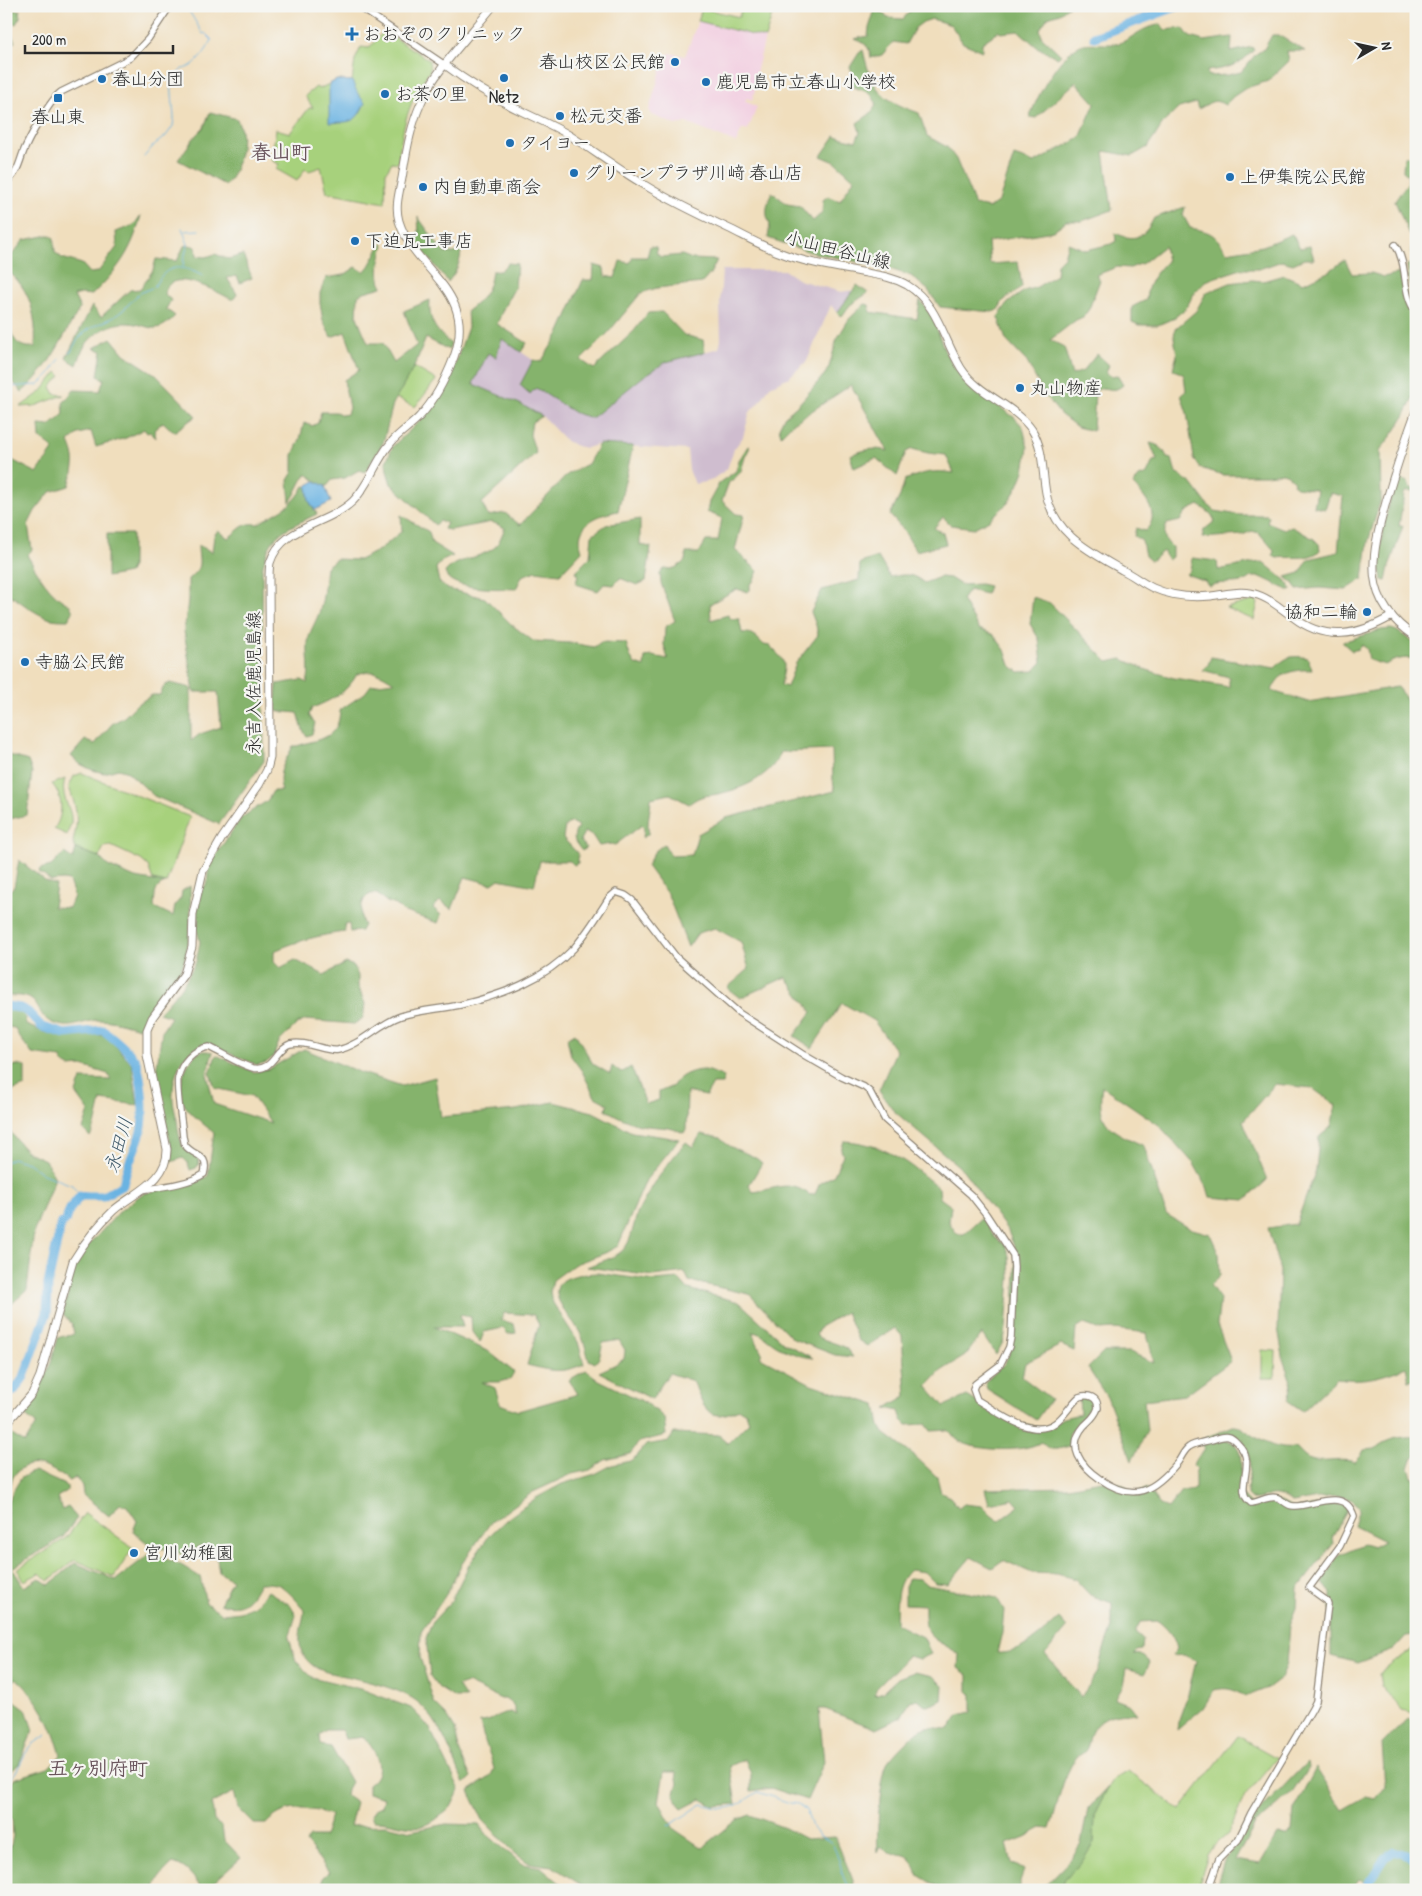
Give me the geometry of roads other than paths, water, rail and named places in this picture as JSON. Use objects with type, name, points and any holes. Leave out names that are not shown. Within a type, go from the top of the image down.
[{"type":"main road","name":"永吉入佐鹿児島線","points":[[6,1424],[32,1394],[40,1376],[53,1335],[68,1274],[81,1249],[111,1214],[142,1190],[161,1172],[167,1157],[165,1132],[147,1055],[147,1030],[152,1018],[179,983],[189,960],[192,947],[193,914],[203,871],[222,838],[259,786],[267,770],[270,758],[269,582],[272,558],[282,543],[291,535],[344,508],[358,495],[380,457],[391,443],[420,416],[435,397],[442,385],[458,343],[459,323],[454,303],[441,281],[409,241],[401,225],[398,212],[398,194],[413,125],[425,94],[493,6]]},
{"type":"main road","name":"小山田谷山線","points":[[446,65],[485,92],[561,130],[642,184],[696,214],[781,253],[814,263],[884,276],[897,280],[915,291],[925,300],[935,314],[956,359],[966,375],[1030,428],[1039,446],[1048,501],[1054,516],[1062,528],[1078,543],[1152,587],[1175,595],[1188,596],[1209,596],[1238,592],[1252,593],[1267,598],[1310,629],[1333,634],[1368,628],[1392,616]]},
{"type":"main road","points":[[1416,411],[1401,450],[1377,534],[1373,557],[1373,569],[1378,592],[1392,616],[1402,628],[1416,637]]},
{"type":"street","points":[[6,182],[16,173],[29,141],[55,98],[61,92],[130,58],[148,39],[170,6]]},
{"type":"street","points":[[358,6],[446,65]]},
{"type":"street","points":[[1395,245],[1401,253],[1410,303],[1416,312]]},
{"type":"street","points":[[142,1190],[199,1178],[204,1174],[205,1161],[185,1145],[178,1079],[182,1067],[194,1052],[200,1048],[209,1047],[255,1068],[265,1066],[289,1044],[301,1043],[334,1050],[343,1049],[395,1018],[407,1014],[459,1005],[510,990],[536,978],[555,965],[573,948],[609,898],[616,892],[625,895],[640,909],[676,957],[739,1012],[804,1055],[870,1092],[885,1120],[970,1195],[1004,1239],[1014,1260],[1009,1347],[1000,1366],[975,1384],[973,1389],[976,1400],[1018,1423],[1038,1428],[1054,1424],[1079,1397],[1084,1395],[1094,1398],[1098,1408],[1094,1417],[1085,1425],[1076,1439],[1078,1456],[1087,1470],[1114,1487],[1125,1491],[1135,1492],[1150,1488],[1160,1482],[1188,1447],[1229,1437],[1241,1446],[1246,1456],[1248,1466],[1244,1481],[1244,1492],[1246,1499],[1251,1503],[1276,1497],[1294,1507],[1327,1500],[1346,1503],[1352,1508],[1354,1516],[1340,1546],[1309,1588],[1327,1601],[1328,1604],[1316,1701],[1251,1813],[1238,1840],[1219,1859],[1208,1890]]},
{"type":"water","points":[[337,80],[352,81],[365,103],[358,115],[352,120],[329,123],[329,84]]},
{"type":"water","points":[[315,481],[325,486],[331,502],[315,510],[309,501],[307,487]]},
{"type":"waterway","points":[[144,157],[154,145],[166,136],[173,126],[171,81],[182,69],[196,62],[212,40],[205,33],[203,34],[186,6]]},
{"type":"waterway","points":[[1094,37],[1179,6]]},
{"type":"waterway","points":[[182,228],[188,244],[183,267]]},
{"type":"waterway","points":[[185,231],[199,230]]},
{"type":"waterway","points":[[69,352],[71,352],[76,342],[87,330],[122,311],[139,294],[154,287],[164,273],[169,270],[175,268],[187,269],[203,276]]},
{"type":"waterway","points":[[6,387],[38,385],[49,375],[60,359]]},
{"type":"waterway","name":"永田川","points":[[6,1006],[20,1008],[28,1012],[42,1027],[65,1034],[103,1030],[134,1058],[138,1069],[143,1109],[142,1128],[123,1185],[103,1196],[80,1196],[70,1209],[66,1220],[61,1224],[48,1284],[47,1313],[24,1377],[14,1391],[6,1395]]},
{"type":"waterway","points":[[6,1162],[12,1158],[28,1163],[43,1174],[72,1185],[80,1196]]},
{"type":"waterway","points":[[6,1783],[11,1779],[29,1748],[47,1735]]},
{"type":"waterway","points":[[668,1825],[702,1804],[719,1808],[731,1807],[758,1792],[798,1804],[806,1810],[812,1827],[819,1835],[832,1843],[849,1890]]},
{"type":"waterway","points":[[1364,1890],[1385,1858],[1394,1851],[1412,1857],[1416,1861]]},
{"type":"place","name":"おおぞのクリニック","points":[[352,34]]},
{"type":"place","name":"春山校区公民館","points":[[675,62]]},
{"type":"place","name":"Netz","points":[[504,78]]},
{"type":"place","name":"春山分団","points":[[102,79]]},
{"type":"place","name":"鹿児島市立春山小学校","points":[[706,82]]},
{"type":"place","name":"お茶の里","points":[[385,94]]},
{"type":"place","name":"春山東","points":[[58,98]]},
{"type":"place","name":"松元交番","points":[[560,116]]},
{"type":"place","name":"タイヨー","points":[[510,143]]},
{"type":"place","name":"グリーンプラザ川﨑 春山店","points":[[574,173]]},
{"type":"place","name":"上伊集院公民館","points":[[1230,177]]},
{"type":"place","name":"内自動車商会","points":[[423,187]]},
{"type":"place","name":"下迫瓦工事店","points":[[355,241]]},
{"type":"place","name":"丸山物産","points":[[1020,388]]},
{"type":"place","name":"協和二輪","points":[[1367,612]]},
{"type":"place","name":"寺脇公民館","points":[[25,662]]},
{"type":"place","name":"宮川幼稚園","points":[[134,1553]]},
{"type":"district","name":"春山町","points":[[281,152]]},
{"type":"district","name":"五ヶ別府町","points":[[98,1768]]}]
